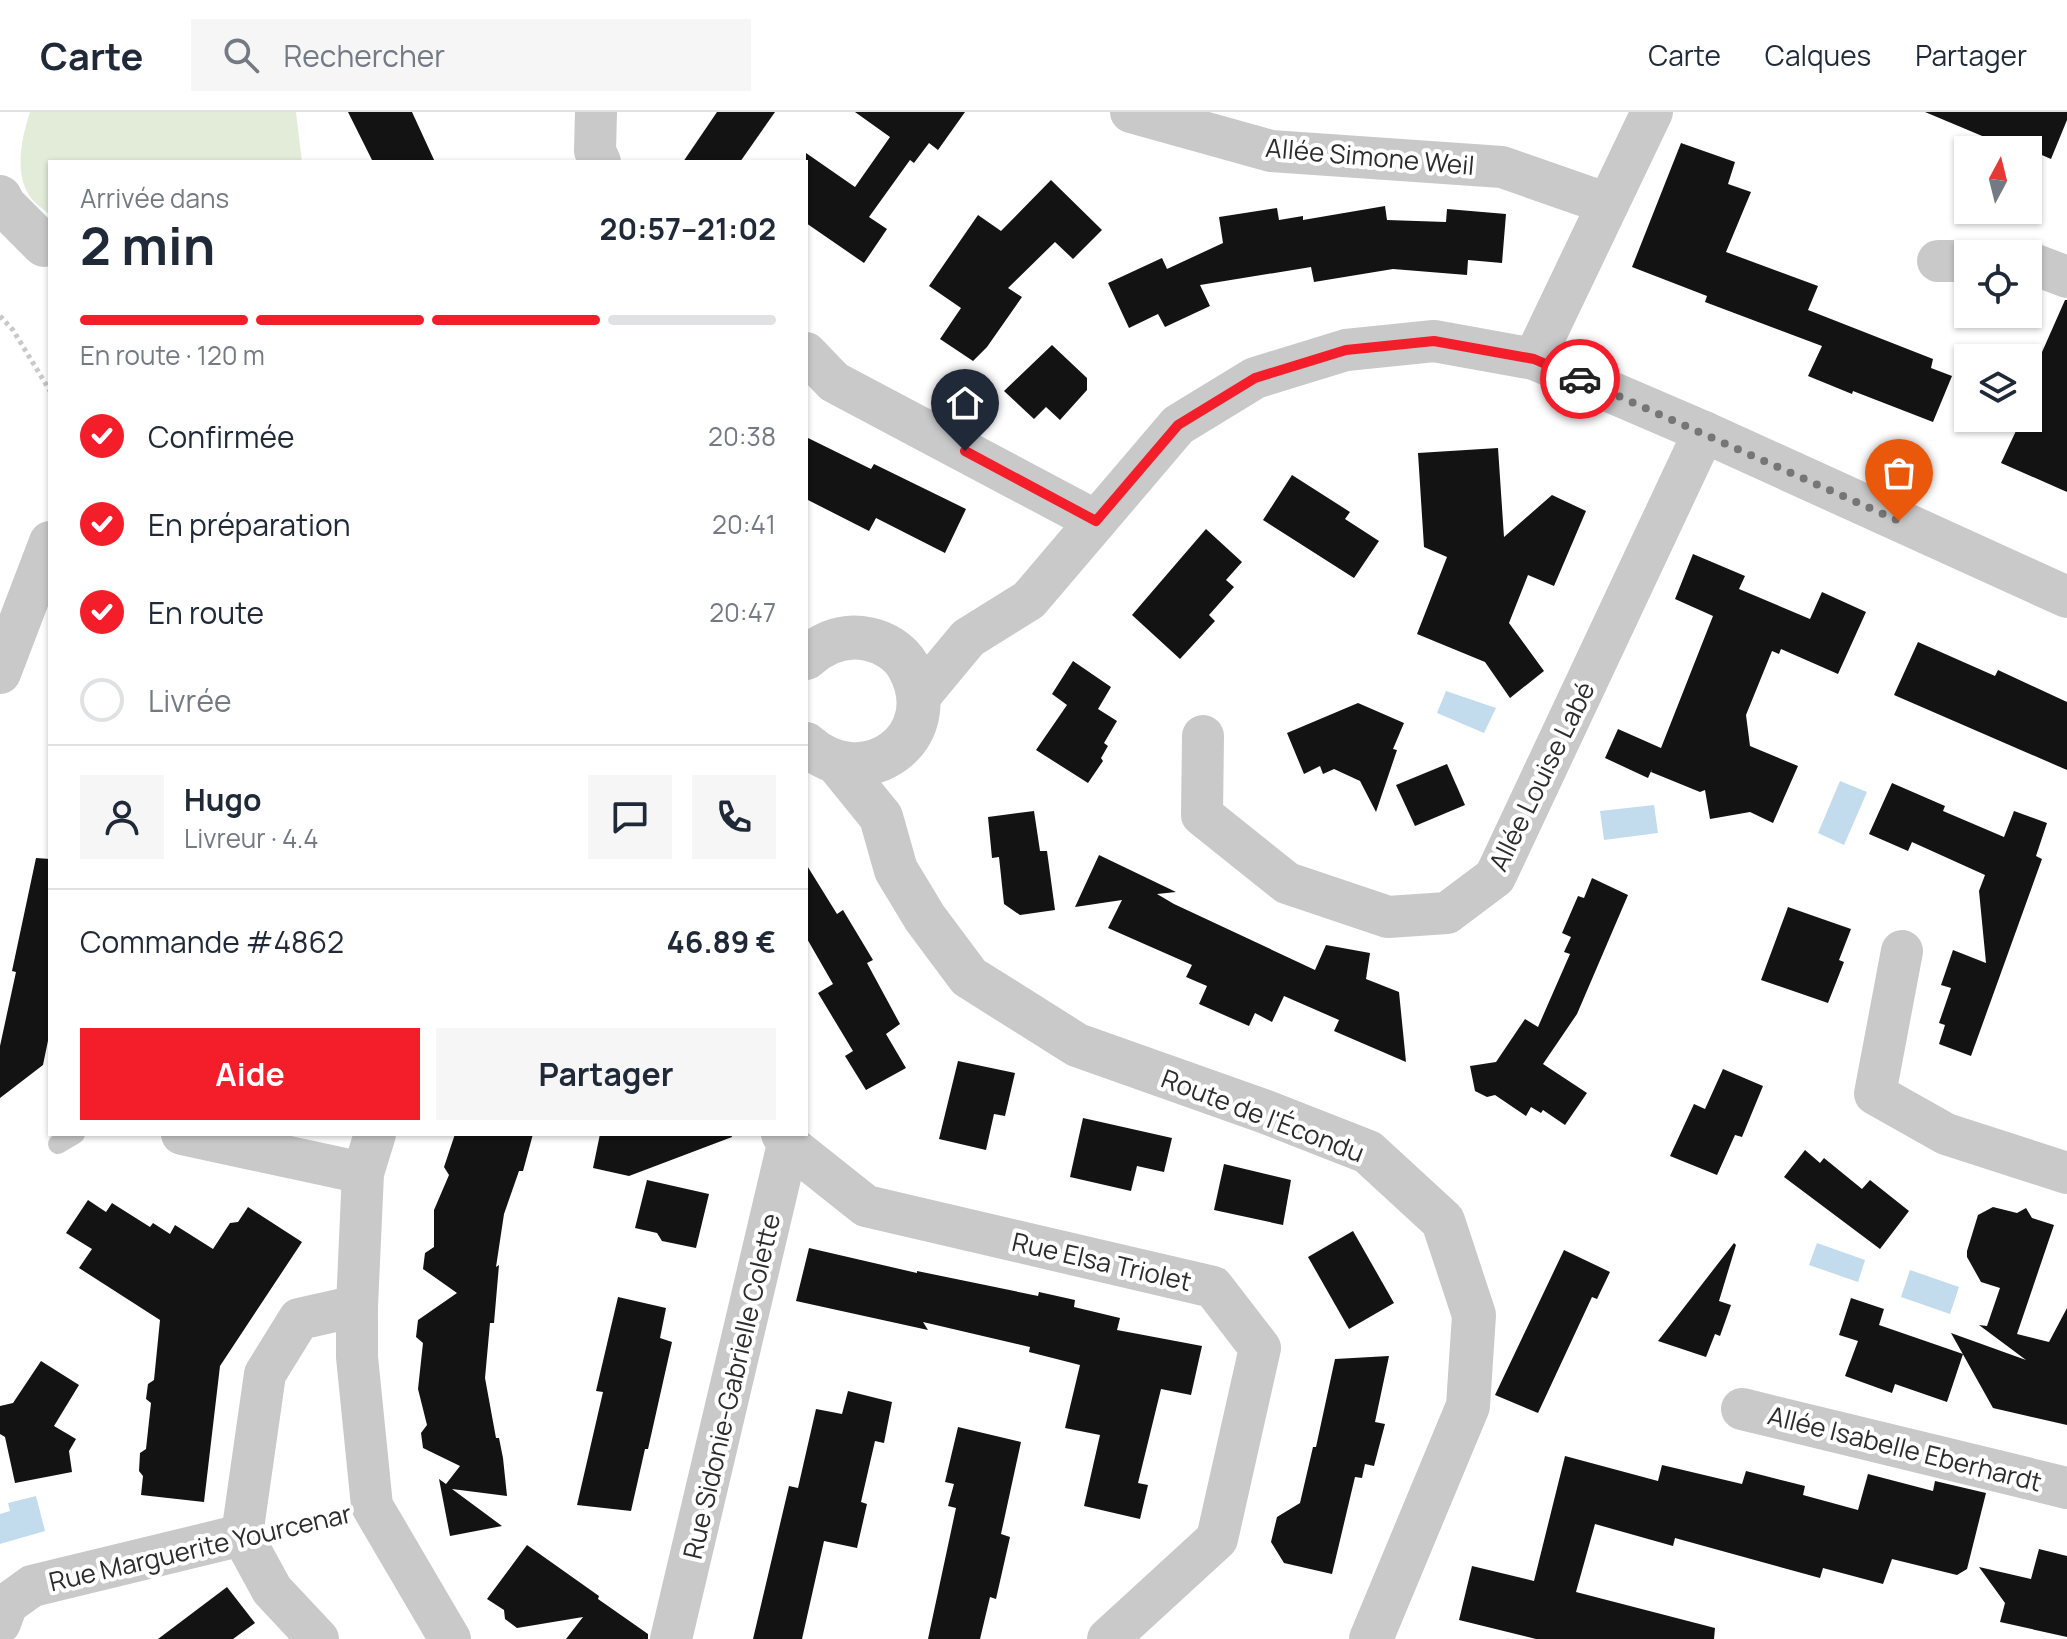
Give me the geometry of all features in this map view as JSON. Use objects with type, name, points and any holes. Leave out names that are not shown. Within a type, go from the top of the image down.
[{"type":"street","name":"Allée Simone Weil","points":[[1131,112],[1271,151],[1502,167],[1608,204]]},
{"type":"street","points":[[1534,359],[1652,112]]},
{"type":"street","points":[[588,114],[599,160]]},
{"type":"street","points":[[0,197],[4,205],[48,245]]},
{"type":"street","points":[[0,229],[48,245]]},
{"type":"street","points":[[2042,267],[2067,277]]},
{"type":"street","points":[[919,697],[968,638],[1029,600],[1178,425],[1255,378],[1346,350],[1434,341],[1534,359],[1704,432],[2067,597]]},
{"type":"street","points":[[808,355],[834,382],[1096,521]]},
{"type":"street","name":"Allée Louise Labé","points":[[1203,736],[1202,815],[1287,883],[1388,917],[1447,913],[1495,877],[1704,432]]},
{"type":"street","points":[[0,673],[48,547]]},
{"type":"street","points":[[818,641],[859,637],[890,647],[968,638]]},
{"type":"street","points":[[890,647],[905,661],[915,678],[919,697]]},
{"type":"street","name":"Route de l'Écondu","points":[[819,757],[858,766],[877,762],[895,752],[914,728],[919,697]]},
{"type":"street","name":"Route de l'Écondu","points":[[895,752],[881,817],[896,870],[925,918],[969,977],[1077,1045],[1368,1152],[1443,1221],[1474,1315],[1468,1406],[1371,1639]]},
{"type":"street","name":"Route de l'Écondu","points":[[819,757],[881,817]]},
{"type":"street","points":[[1902,951],[1875,1094],[1946,1134],[2067,1173]]},
{"type":"street","points":[[202,1136],[369,1153],[357,1306],[357,1357],[372,1506],[450,1639]]},
{"type":"street","name":"Rue Sidonie-Gabrielle Colette","points":[[671,1639],[785,1139]]},
{"type":"street","name":"Rue Elsa Triolet","points":[[785,1139],[866,1206],[1213,1287],[1260,1348],[1217,1539],[1108,1639]]},
{"type":"street","points":[[318,1639],[272,1590],[242,1535],[265,1374],[299,1319],[357,1306]]},
{"type":"street","name":"Allée Isabelle Eberhardt","points":[[1742,1409],[2067,1488]]},
{"type":"street","name":"Rue Marguerite Yourcenar","points":[[0,1623],[7,1604],[32,1586],[242,1535]]},
{"type":"path","points":[[0,316],[13,330],[48,388]]},
{"type":"path","name":"Rue Marguerite Yourcenar","points":[[242,1535],[372,1506]]},
{"type":"green space","points":[[30,112],[296,112],[302,160],[48,160],[48,213],[25,188],[21,167],[22,144]]},
{"type":"water","points":[[1446,691],[1496,708],[1484,733],[1437,713]]},
{"type":"water","points":[[1840,781],[1867,792],[1844,845],[1818,833]]},
{"type":"water","points":[[1654,805],[1658,833],[1604,840],[1600,811]]},
{"type":"water","points":[[1817,1243],[1865,1260],[1858,1282],[1809,1265]]},
{"type":"water","points":[[1910,1270],[1959,1287],[1950,1314],[1901,1297]]},
{"type":"water","points":[[36,1496],[45,1531],[0,1544],[0,1514],[10,1511],[8,1503]]},
{"type":"building","points":[[348,112],[412,112],[434,160],[372,160]]},
{"type":"building","points":[[717,112],[775,112],[741,160],[684,160]]},
{"type":"building","points":[[855,112],[965,112],[938,150],[929,143],[914,163],[910,160],[869,217],[887,229],[864,263],[808,224],[806,153],[855,187],[890,137]]},
{"type":"building","points":[[1925,112],[2067,112],[2067,120],[2051,159],[2042,155],[2042,136],[1982,136]]},
{"type":"building","points":[[1681,143],[1735,162],[1728,184],[1751,192],[1726,252],[1818,286],[1808,310],[1933,359],[1931,368],[1952,376],[1933,422],[1808,376],[1822,346],[1705,302],[1707,296],[1632,267]]},
{"type":"building","points":[[1051,180],[1102,230],[1073,259],[1055,242],[1008,288],[1022,297],[987,347],[973,361],[940,339],[961,308],[929,286],[978,215],[1001,231]]},
{"type":"building","points":[[1385,206],[1387,220],[1446,222],[1447,209],[1506,214],[1502,263],[1468,260],[1467,275],[1393,269],[1314,282],[1311,267],[1200,285],[1210,306],[1165,327],[1158,314],[1129,328],[1108,283],[1162,258],[1167,269],[1223,243],[1219,217],[1277,208],[1279,220],[1303,216],[1303,220]]},
{"type":"building","points":[[2067,300],[2067,492],[2001,463],[2015,432],[2042,432],[2042,352]]},
{"type":"building","points":[[1052,345],[1087,378],[1087,390],[1060,420],[1046,407],[1034,419],[1004,391]]},
{"type":"building","points":[[808,438],[871,469],[874,464],[966,509],[945,553],[876,518],[869,531],[808,500]]},
{"type":"building","points":[[1498,448],[1504,537],[1552,495],[1586,511],[1554,586],[1528,575],[1509,623],[1544,671],[1510,698],[1485,662],[1417,634],[1447,557],[1424,547],[1418,453]]},
{"type":"building","points":[[1292,475],[1350,512],[1345,519],[1379,541],[1354,578],[1263,520]]},
{"type":"building","points":[[1206,529],[1242,562],[1226,580],[1234,587],[1209,615],[1215,621],[1180,659],[1132,615]]},
{"type":"building","points":[[1693,554],[1745,576],[1739,589],[1810,619],[1822,592],[1866,612],[1838,674],[1781,649],[1779,654],[1772,651],[1746,715],[1750,746],[1798,766],[1773,823],[1750,812],[1710,819],[1705,790],[1700,792],[1651,772],[1652,769],[1648,778],[1605,758],[1618,729],[1661,748],[1713,616],[1675,599]]},
{"type":"building","points":[[1918,642],[1995,676],[1998,670],[2067,702],[2067,770],[1894,695]]},
{"type":"building","points":[[1073,661],[1111,687],[1098,709],[1117,721],[1104,743],[1108,746],[1101,758],[1103,761],[1088,783],[1036,750],[1067,705],[1052,694]]},
{"type":"building","points":[[1358,703],[1404,723],[1393,749],[1397,750],[1376,812],[1360,781],[1334,769],[1323,774],[1320,766],[1304,774],[1287,733]]},
{"type":"building","points":[[1447,764],[1465,805],[1415,826],[1396,785]]},
{"type":"building","points":[[1892,783],[1945,806],[1943,811],[2004,837],[2014,811],[2047,823],[2036,856],[2042,859],[1971,1056],[1939,1044],[1945,1025],[1939,1023],[1951,988],[1941,985],[1953,950],[1986,963],[1979,891],[1985,875],[1912,842],[1908,851],[1869,834]]},
{"type":"building","points":[[1034,811],[1040,851],[1047,851],[1055,910],[1020,915],[1004,904],[999,857],[992,858],[988,817]]},
{"type":"building","points":[[1099,855],[1176,892],[1157,894],[1174,904],[1315,970],[1326,945],[1370,953],[1366,979],[1399,992],[1406,1062],[1334,1031],[1339,1020],[1284,996],[1272,1022],[1255,1013],[1249,1026],[1199,1004],[1207,986],[1186,977],[1192,965],[1108,928],[1122,900],[1075,907]]},
{"type":"building","points":[[36,858],[48,859],[48,1041],[43,1065],[0,1098],[0,1046],[16,972],[12,971]]},
{"type":"building","points":[[808,867],[837,914],[843,910],[873,960],[867,963],[900,1024],[886,1034],[906,1068],[866,1090],[845,1056],[853,1051],[818,993],[833,984],[808,940]]},
{"type":"building","points":[[1592,878],[1628,895],[1577,1014],[1543,1064],[1587,1093],[1565,1125],[1543,1110],[1541,1113],[1531,1107],[1526,1116],[1495,1095],[1487,1097],[1475,1091],[1470,1066],[1496,1062],[1525,1019],[1538,1027],[1570,954],[1564,952],[1571,937],[1562,933],[1578,896],[1584,898]]},
{"type":"building","points":[[1788,907],[1851,929],[1839,960],[1844,962],[1828,1003],[1761,980]]},
{"type":"building","points":[[958,1061],[1015,1073],[1005,1116],[994,1114],[986,1150],[939,1139]]},
{"type":"building","points":[[1723,1069],[1763,1086],[1742,1137],[1735,1135],[1717,1175],[1670,1156],[1694,1104],[1705,1109]]},
{"type":"building","points":[[1083,1118],[1172,1138],[1164,1172],[1137,1166],[1131,1191],[1070,1177]]},
{"type":"building","points":[[454,1136],[532,1136],[523,1171],[519,1171],[504,1214],[496,1267],[499,1265],[494,1323],[490,1323],[485,1378],[496,1438],[499,1438],[503,1458],[507,1496],[452,1489],[502,1526],[450,1536],[439,1479],[446,1484],[460,1466],[423,1448],[421,1433],[427,1425],[418,1389],[423,1343],[416,1337],[418,1320],[457,1293],[423,1269],[425,1253],[434,1247],[434,1210],[449,1175],[444,1167]]},
{"type":"building","points":[[600,1136],[732,1137],[629,1176],[593,1168]]},
{"type":"building","points":[[1805,1150],[1820,1163],[1824,1158],[1862,1189],[1870,1180],[1909,1211],[1880,1249],[1784,1177]]},
{"type":"building","points":[[1224,1164],[1291,1180],[1283,1225],[1214,1210]]},
{"type":"building","points":[[647,1180],[709,1194],[696,1248],[662,1241],[657,1233],[635,1228]]},
{"type":"building","points":[[88,1200],[106,1212],[112,1203],[150,1227],[153,1223],[170,1234],[175,1225],[213,1249],[230,1223],[238,1222],[248,1207],[302,1242],[220,1366],[204,1502],[141,1495],[143,1476],[139,1471],[140,1453],[146,1449],[151,1403],[146,1399],[148,1384],[154,1380],[160,1320],[79,1268],[92,1249],[66,1233]]},
{"type":"building","points":[[1993,1207],[2017,1213],[2026,1208],[2032,1218],[2054,1225],[2017,1334],[2049,1342],[2067,1308],[2067,1425],[1993,1408],[1951,1333],[2026,1360],[1979,1325],[1987,1326],[2000,1288],[1981,1282],[1967,1257],[1967,1251],[1978,1215]]},
{"type":"building","points":[[1353,1231],[1394,1303],[1349,1329],[1308,1257]]},
{"type":"building","points":[[1734,1243],[1736,1245],[1719,1301],[1731,1305],[1720,1336],[1715,1334],[1706,1357],[1658,1341]]},
{"type":"building","points":[[809,1248],[917,1273],[1075,1300],[1074,1307],[1120,1318],[1117,1330],[1202,1346],[1191,1395],[1161,1389],[1138,1483],[1148,1485],[1140,1519],[1084,1506],[1100,1435],[1065,1428],[1080,1365],[1029,1352],[1030,1347],[923,1322],[928,1330],[796,1301]]},
{"type":"building","points":[[1564,1250],[1610,1272],[1597,1299],[1592,1297],[1538,1413],[1495,1395]]},
{"type":"building","points":[[618,1297],[666,1308],[660,1338],[672,1342],[631,1511],[577,1505],[603,1392],[596,1391]]},
{"type":"building","points":[[1851,1298],[1884,1309],[1879,1325],[1963,1354],[1947,1402],[1895,1384],[1892,1393],[1845,1376],[1858,1341],[1839,1335]]},
{"type":"building","points":[[1389,1356],[1375,1422],[1385,1424],[1374,1466],[1365,1464],[1362,1478],[1355,1477],[1332,1574],[1284,1563],[1271,1542],[1277,1517],[1300,1503],[1335,1359]]},
{"type":"building","points":[[41,1361],[79,1385],[54,1426],[76,1439],[69,1451],[72,1472],[15,1483],[5,1437],[0,1434],[0,1406],[13,1403]]},
{"type":"building","points":[[848,1391],[892,1402],[884,1443],[875,1441],[861,1502],[867,1504],[857,1548],[824,1541],[802,1639],[753,1639],[789,1486],[798,1488],[816,1409],[842,1414]]},
{"type":"building","points":[[958,1427],[1021,1442],[1001,1534],[1010,1537],[996,1599],[990,1597],[980,1639],[928,1639],[956,1508],[948,1506],[954,1484],[945,1482]]},
{"type":"building","points":[[1565,1456],[1658,1481],[1662,1465],[1742,1484],[1746,1471],[1805,1486],[1803,1495],[1858,1510],[1868,1474],[1933,1491],[1935,1481],[1986,1493],[1967,1569],[1957,1575],[1892,1559],[1883,1584],[1823,1568],[1820,1578],[1675,1538],[1673,1546],[1595,1524],[1576,1592],[1715,1628],[1714,1639],[1536,1639],[1459,1620],[1472,1566],[1534,1581]]},
{"type":"building","points":[[527,1545],[648,1634],[648,1639],[566,1639],[583,1617],[517,1628],[505,1619],[504,1610],[487,1599]]},
{"type":"building","points":[[2039,1549],[2067,1556],[2067,1637],[2000,1622],[2005,1603],[1979,1567],[2031,1579]]},
{"type":"building","points":[[227,1587],[255,1623],[233,1639],[158,1639]]},
{"type":"way so far","points":[[1580,379],[1899,521]]},
{"type":"route","points":[[965,451],[1096,521],[1178,425],[1255,378],[1346,350],[1434,341],[1534,359],[1580,379]]}]
